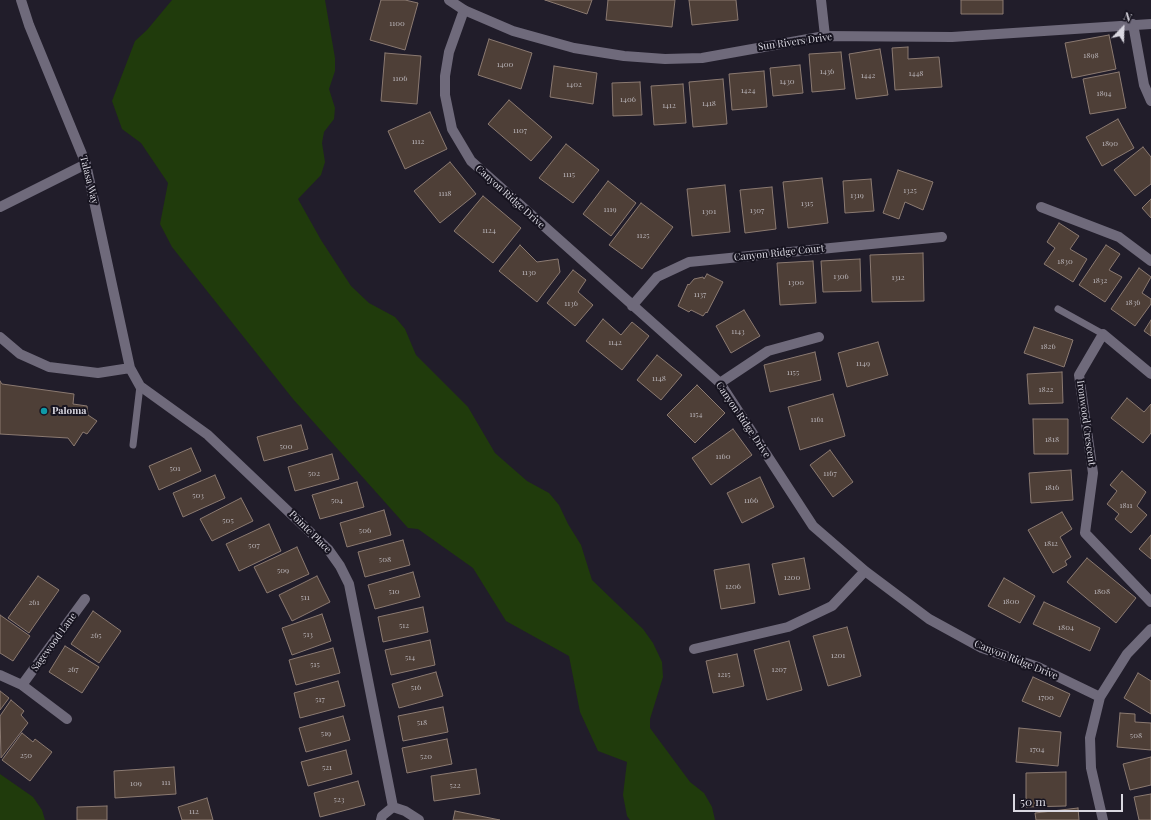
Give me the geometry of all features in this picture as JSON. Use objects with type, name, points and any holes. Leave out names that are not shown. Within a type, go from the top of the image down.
[{"type":"street","name":"Talasa Way","points":[[21,0],[31,30],[86,164],[130,368]]},
{"type":"street","name":"Sun Rivers Drive","points":[[449,0],[464,10],[513,31],[574,48],[624,56],[665,59],[702,58],[825,36],[952,37],[1151,24]]},
{"type":"street","points":[[821,0],[825,36]]},
{"type":"street","name":"Canyon Ridge Drive","points":[[464,10],[449,52],[445,76],[445,96],[452,129],[471,161],[720,383],[813,526],[865,570],[929,619],[982,648],[1038,667],[1100,697]]},
{"type":"street","points":[[1133,24],[1144,85],[1151,101]]},
{"type":"street","points":[[0,207],[86,164]]},
{"type":"street","points":[[1042,207],[1119,237],[1151,261]]},
{"type":"street","name":"Canyon Ridge Court","points":[[632,306],[657,277],[690,262],[942,237]]},
{"type":"street","points":[[1102,334],[1151,374]]},
{"type":"street","name":"Ironwood Crescent","points":[[1102,334],[1079,375],[1093,473],[1085,533],[1151,602]]},
{"type":"street","points":[[0,337],[20,354],[49,367],[98,373],[130,368]]},
{"type":"street","points":[[720,383],[768,350],[819,337]]},
{"type":"street","name":"Pointe Place","points":[[130,368],[140,386],[208,435],[328,549],[340,566],[349,584],[394,807]]},
{"type":"street","points":[[694,649],[788,627],[832,606],[865,570]]},
{"type":"street","name":"Sagewood Lane","points":[[22,685],[85,599]]},
{"type":"street","points":[[1103,820],[1091,768],[1090,738],[1100,697],[1127,654],[1151,629]]},
{"type":"street","points":[[0,675],[22,685],[67,719]]},
{"type":"street","points":[[381,820],[382,816],[394,807],[405,811],[419,820]]},
{"type":"lane","points":[[1058,309],[1102,334]]},
{"type":"lane","points":[[133,445],[140,386]]},
{"type":"green space","points":[[172,0],[325,0],[335,58],[335,71],[329,89],[335,108],[334,119],[324,132],[322,143],[325,162],[321,175],[298,199],[321,240],[351,286],[369,303],[395,317],[405,329],[416,355],[468,407],[495,453],[527,481],[549,493],[559,505],[568,524],[581,545],[592,580],[643,629],[653,643],[662,662],[663,677],[650,719],[650,728],[690,782],[704,793],[712,807],[715,820],[630,820],[627,816],[623,795],[627,762],[598,751],[580,712],[569,656],[506,621],[473,568],[418,529],[408,528],[293,399],[172,247],[160,224],[168,183],[141,143],[122,129],[112,101],[135,41],[147,30]]},
{"type":"green space","points":[[0,774],[33,797],[42,810],[45,820],[0,820]]},
{"type":"building","points":[[381,0],[405,0],[418,3],[405,50],[370,40]]},
{"type":"building","points":[[545,0],[592,0],[587,14]]},
{"type":"building","points":[[608,0],[675,0],[672,27],[606,20]]},
{"type":"building","points":[[689,0],[736,0],[738,20],[692,25]]},
{"type":"building","points":[[961,0],[1003,0],[1003,14],[961,14]]},
{"type":"building","points":[[1109,35],[1116,69],[1072,78],[1065,43]]},
{"type":"building","points":[[489,39],[532,53],[521,89],[478,75]]},
{"type":"building","points":[[908,47],[908,59],[939,57],[942,87],[895,90],[892,48]]},
{"type":"building","points":[[880,49],[888,95],[856,99],[849,54]]},
{"type":"building","points":[[841,52],[845,89],[812,92],[809,54]]},
{"type":"building","points":[[385,53],[421,56],[417,104],[381,101]]},
{"type":"building","points":[[800,65],[803,93],[773,96],[770,68]]},
{"type":"building","points":[[554,66],[597,73],[593,104],[550,97]]},
{"type":"building","points":[[764,71],[767,107],[732,110],[729,74]]},
{"type":"building","points":[[1119,72],[1126,108],[1090,114],[1083,79]]},
{"type":"building","points":[[723,79],[727,124],[693,127],[689,82]]},
{"type":"building","points":[[640,82],[642,115],[613,116],[612,83]]},
{"type":"building","points":[[683,84],[686,123],[654,125],[651,86]]},
{"type":"building","points":[[509,100],[552,137],[531,161],[488,124]]},
{"type":"building","points":[[430,112],[447,149],[405,169],[388,131]]},
{"type":"building","points":[[1118,119],[1134,148],[1102,166],[1086,137]]},
{"type":"building","points":[[566,144],[599,170],[573,203],[539,178]]},
{"type":"building","points":[[1143,147],[1151,157],[1151,184],[1135,196],[1114,170]]},
{"type":"building","points":[[450,162],[476,194],[440,223],[414,191]]},
{"type":"building","points":[[898,170],[933,182],[923,210],[905,202],[899,219],[883,213]]},
{"type":"building","points":[[822,178],[828,223],[788,228],[783,182]]},
{"type":"building","points":[[871,179],[874,211],[845,213],[843,181]]},
{"type":"building","points":[[608,181],[636,203],[611,236],[583,214]]},
{"type":"building","points":[[725,185],[730,232],[692,236],[687,189]]},
{"type":"building","points":[[772,187],[776,229],[745,233],[740,190]]},
{"type":"building","points":[[483,196],[521,228],[493,263],[454,231]]},
{"type":"building","points":[[1151,199],[1151,218],[1142,208]]},
{"type":"building","points":[[641,203],[673,227],[642,269],[609,245]]},
{"type":"building","points":[[1059,223],[1079,236],[1070,249],[1087,259],[1073,282],[1044,264],[1055,248],[1047,242]]},
{"type":"building","points":[[520,245],[537,262],[558,259],[560,272],[537,302],[499,271]]},
{"type":"building","points":[[1106,245],[1120,254],[1109,270],[1122,277],[1105,302],[1079,285]]},
{"type":"building","points":[[923,253],[924,301],[872,302],[870,255]]},
{"type":"building","points":[[860,259],[861,291],[823,292],[821,261]]},
{"type":"building","points":[[813,261],[816,303],[780,305],[777,263]]},
{"type":"building","points":[[1139,268],[1151,277],[1142,293],[1151,299],[1151,304],[1135,326],[1111,309]]},
{"type":"building","points":[[573,270],[586,280],[578,292],[593,305],[575,326],[547,303]]},
{"type":"building","points":[[707,274],[723,282],[707,313],[706,312],[703,316],[691,310],[689,312],[678,306],[688,284],[689,285],[694,279],[703,277],[704,279]]},
{"type":"building","points":[[744,310],[760,336],[731,353],[716,326]]},
{"type":"building","points":[[603,319],[621,335],[632,322],[649,336],[622,370],[586,341]]},
{"type":"building","points":[[1151,320],[1151,336],[1144,331]]},
{"type":"building","points":[[1034,327],[1073,340],[1064,367],[1024,353]]},
{"type":"building","points":[[878,342],[888,375],[847,387],[838,353]]},
{"type":"building","points":[[815,352],[821,380],[770,392],[764,365]]},
{"type":"building","points":[[657,355],[682,375],[661,400],[637,380]]},
{"type":"building","points":[[1062,372],[1063,403],[1029,404],[1027,374]]},
{"type":"building","name":"Paloma","points":[[0,381],[2,384],[74,394],[73,404],[87,406],[88,415],[97,421],[87,434],[83,432],[74,446],[68,438],[0,434]]},
{"type":"building","points":[[697,385],[725,413],[695,443],[667,415]]},
{"type":"building","points":[[833,394],[845,436],[800,450],[788,407]]},
{"type":"building","points":[[1127,398],[1144,412],[1151,404],[1151,433],[1143,443],[1111,418]]},
{"type":"building","points":[[1033,419],[1068,419],[1068,454],[1034,454]]},
{"type":"building","points":[[301,425],[308,449],[264,461],[257,437]]},
{"type":"building","points":[[733,429],[752,455],[711,485],[692,458]]},
{"type":"building","points":[[191,448],[201,471],[159,490],[149,466]]},
{"type":"building","points":[[830,450],[853,482],[833,497],[810,465]]},
{"type":"building","points":[[332,454],[339,479],[295,491],[288,467]]},
{"type":"building","points":[[1071,470],[1073,500],[1031,503],[1029,473]]},
{"type":"building","points":[[1122,471],[1146,492],[1137,506],[1147,515],[1131,533],[1115,519],[1119,514],[1107,504],[1117,491],[1110,485]]},
{"type":"building","points":[[215,475],[225,498],[183,517],[173,493]]},
{"type":"building","points":[[760,477],[774,507],[742,523],[727,493]]},
{"type":"building","points":[[357,482],[364,507],[320,519],[312,495]]},
{"type":"building","points":[[241,498],[253,521],[212,541],[200,519]]},
{"type":"building","points":[[384,510],[391,535],[347,547],[340,523]]},
{"type":"building","points":[[1062,512],[1072,529],[1060,537],[1071,557],[1065,561],[1067,565],[1053,573],[1028,530]]},
{"type":"building","points":[[269,524],[281,551],[239,571],[226,544]]},
{"type":"building","points":[[1151,535],[1151,559],[1139,549]]},
{"type":"building","points":[[403,540],[410,565],[365,577],[358,552]]},
{"type":"building","points":[[297,547],[309,574],[267,593],[254,567]]},
{"type":"building","points":[[804,558],[810,589],[779,595],[772,564]]},
{"type":"building","points":[[1087,558],[1136,598],[1116,623],[1067,582]]},
{"type":"building","points":[[749,564],[755,603],[721,609],[714,570]]},
{"type":"building","points":[[413,572],[420,597],[375,609],[368,585]]},
{"type":"building","points":[[38,576],[59,590],[29,633],[8,618]]},
{"type":"building","points":[[317,576],[330,602],[292,621],[279,595]]},
{"type":"building","points":[[1004,578],[1035,596],[1020,623],[988,606]]},
{"type":"building","points":[[1044,602],[1100,628],[1090,651],[1033,624]]},
{"type":"building","points":[[423,607],[428,632],[383,642],[378,617]]},
{"type":"building","points":[[93,611],[121,631],[99,663],[71,644]]},
{"type":"building","points":[[322,614],[331,641],[292,655],[282,628]]},
{"type":"building","points":[[0,615],[30,636],[13,661],[0,653]]},
{"type":"building","points":[[847,627],[861,676],[828,686],[813,636]]},
{"type":"building","points":[[430,640],[435,665],[391,675],[385,650]]},
{"type":"building","points":[[789,641],[802,690],[767,700],[754,650]]},
{"type":"building","points":[[65,646],[99,667],[82,693],[49,672]]},
{"type":"building","points":[[333,648],[340,673],[296,685],[289,660]]},
{"type":"building","points":[[737,654],[744,686],[713,693],[706,661]]},
{"type":"building","points":[[436,672],[443,696],[399,708],[392,684]]},
{"type":"building","points":[[1138,673],[1151,681],[1151,714],[1124,698]]},
{"type":"building","points":[[1033,677],[1070,694],[1060,717],[1022,701]]},
{"type":"building","points":[[338,681],[345,706],[300,718],[294,693]]},
{"type":"building","points":[[0,691],[9,698],[0,710]]},
{"type":"building","points":[[11,700],[24,711],[21,715],[28,723],[1,758],[0,716]]},
{"type":"building","points":[[443,707],[448,732],[403,741],[398,716]]},
{"type":"building","points":[[1120,713],[1135,714],[1135,722],[1151,723],[1151,750],[1117,747]]},
{"type":"building","points":[[343,716],[350,740],[306,752],[299,728]]},
{"type":"building","points":[[1019,728],[1061,732],[1058,766],[1016,762]]},
{"type":"building","points":[[22,733],[33,742],[35,739],[52,752],[30,781],[2,760]]},
{"type":"building","points":[[447,739],[452,764],[407,773],[402,748]]},
{"type":"building","points":[[346,750],[352,774],[308,786],[301,762]]},
{"type":"building","points":[[1151,757],[1151,785],[1130,790],[1123,764]]},
{"type":"building","points":[[174,767],[176,794],[115,798],[114,771]]},
{"type":"building","points":[[476,769],[480,794],[434,801],[431,776]]},
{"type":"building","points":[[1066,772],[1066,806],[1026,807],[1026,773]]},
{"type":"building","points":[[358,781],[365,805],[320,817],[314,793]]},
{"type":"building","points":[[1151,794],[1151,820],[1139,820],[1134,797]]},
{"type":"building","points":[[207,798],[213,820],[182,820],[178,807]]},
{"type":"building","points":[[107,806],[107,820],[77,820],[77,807]]},
{"type":"building","points":[[1078,808],[1079,820],[1036,820],[1035,813]]},
{"type":"building","points":[[455,811],[500,820],[453,820]]},
{"type":"place","name":"Paloma","points":[[44,411]]}]
